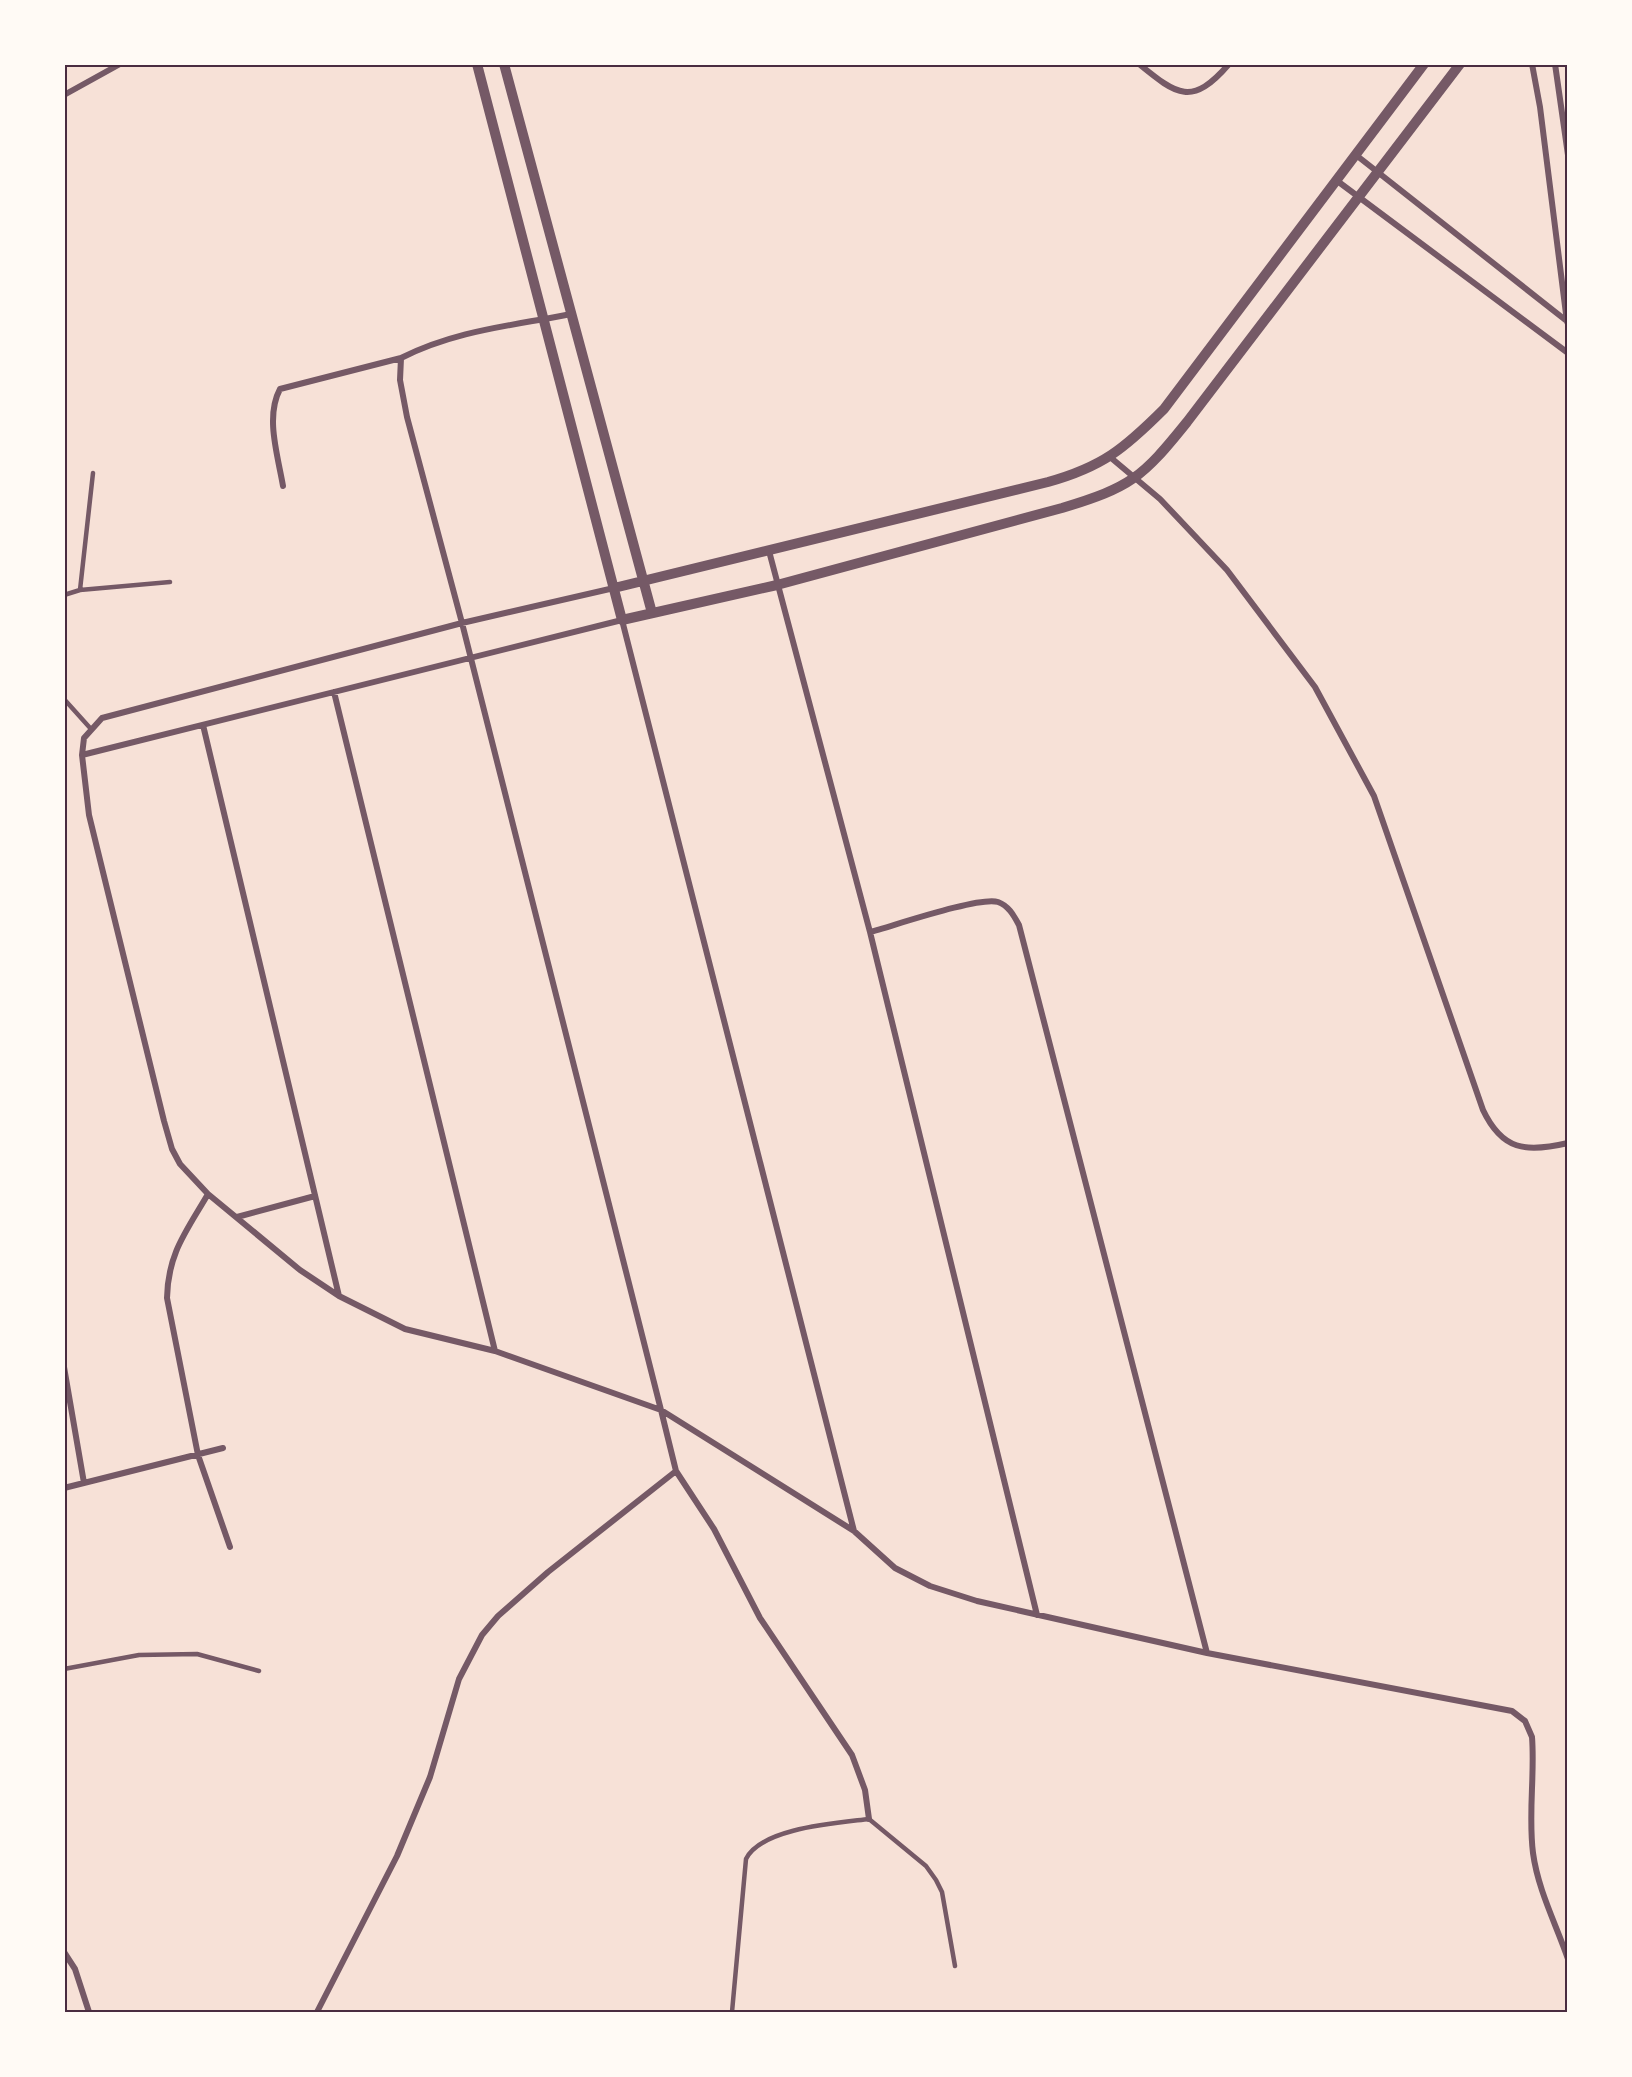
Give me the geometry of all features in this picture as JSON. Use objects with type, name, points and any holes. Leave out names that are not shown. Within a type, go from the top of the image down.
[{"type":"street","points":[[64,95],[120,64]]},
{"type":"street","points":[[477,64],[614,588],[854,1532]]},
{"type":"street","points":[[504,64],[652,613]]},
{"type":"street","points":[[1139,64],[1171,90],[1192,92],[1214,81],[1229,64]]},
{"type":"street","points":[[1424,64],[1164,409],[1131,443],[1082,473],[769,551],[462,623],[121,712],[102,718],[91,729],[84,738],[82,755],[89,815],[172,1149],[190,1176],[208,1194],[300,1270],[339,1296],[405,1329],[495,1351],[661,1410],[854,1532],[895,1568],[930,1586],[978,1602],[1207,1653],[1512,1711],[1525,1721],[1530,1731],[1530,1820],[1533,1852],[1542,1893],[1568,1959]]},
{"type":"street","points":[[82,755],[622,620],[777,585],[1108,494],[1136,479],[1153,464],[1460,64]]},
{"type":"street","points":[[1532,64],[1540,107],[1567,322]]},
{"type":"street","points":[[1555,64],[1568,154]]},
{"type":"street","points":[[1356,155],[1567,322]]},
{"type":"street","points":[[1336,180],[1568,352]]},
{"type":"street","points":[[283,486],[273,424],[275,399],[280,389],[401,358],[450,337],[571,314]]},
{"type":"street","points":[[401,358],[400,380],[407,417],[462,623],[676,1471],[725,1548],[760,1618],[852,1755],[865,1790],[869,1819]]},
{"type":"street","points":[[1110,457],[1160,499],[1227,570],[1316,687],[1374,796],[1483,1110],[1492,1130],[1505,1142],[1526,1147],[1568,1143]]},
{"type":"street","points":[[769,551],[870,932],[1037,1616]]},
{"type":"street","points":[[334,692],[495,1351]]},
{"type":"street","points":[[203,725],[339,1296]]},
{"type":"street","points":[[870,932],[977,902],[997,901],[1010,910],[1019,926],[1207,1653]]},
{"type":"street","points":[[208,1194],[172,1257],[167,1298],[198,1455],[230,1548]]},
{"type":"street","points":[[237,1217],[315,1196]]},
{"type":"street","points":[[64,1367],[84,1483]]},
{"type":"street","points":[[64,1488],[224,1448]]},
{"type":"street","points":[[317,2013],[398,1856],[430,1777],[459,1679],[482,1635],[498,1616],[548,1572],[676,1471]]},
{"type":"street","points":[[64,1952],[75,1969],[89,2013]]},
{"type":"lane","points":[[80,590],[93,474]]},
{"type":"lane","points":[[64,595],[80,590],[170,582]]},
{"type":"lane","points":[[64,699],[91,729]]},
{"type":"lane","points":[[64,1670],[139,1655],[197,1654],[259,1671]]},
{"type":"lane","points":[[732,2013],[744,1873],[751,1849],[761,1841],[820,1826],[869,1819],[926,1866],[942,1892],[955,1966]]}]
